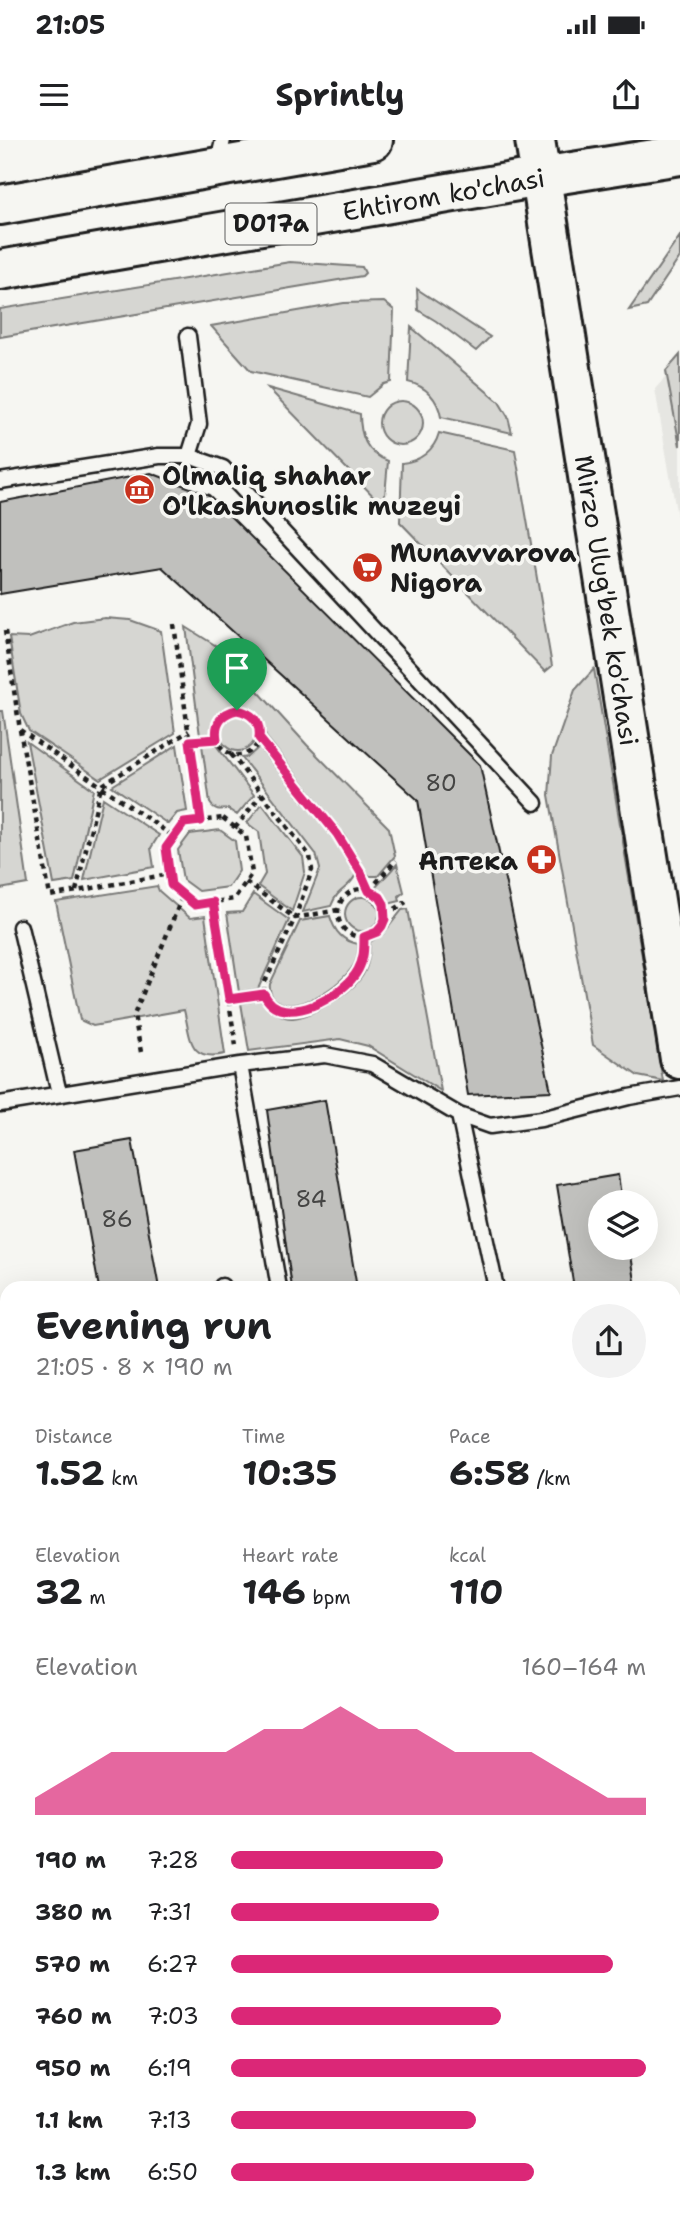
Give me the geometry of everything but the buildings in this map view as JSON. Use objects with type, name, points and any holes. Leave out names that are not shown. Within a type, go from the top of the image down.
[{"type":"main road","name":"D017a","points":[[0,205],[220,153],[373,140]]},
{"type":"main road","name":"Mirzo Ulug'bek ko'chasi","points":[[535,140],[680,1059]]},
{"type":"main road","name":"Ehtirom ko'chasi","points":[[0,270],[680,155]]},
{"type":"lane","points":[[188,336],[199,424],[189,456]]},
{"type":"lane","points":[[0,481],[159,456],[189,456],[223,468],[535,803]]},
{"type":"lane","points":[[20,927],[59,1094]]},
{"type":"lane","points":[[0,1104],[240,1065],[325,1055],[372,1064],[459,1115],[490,1126],[541,1119],[629,1097],[680,1088]]},
{"type":"lane","points":[[240,1065],[278,1281]]},
{"type":"lane","points":[[459,1115],[495,1281]]},
{"type":"path","points":[[174,624],[201,821]]},
{"type":"path","points":[[5,631],[50,896],[170,874]]},
{"type":"path","points":[[231,754],[248,753],[254,749],[259,738],[260,728],[257,721],[245,711],[237,710],[223,716],[215,729],[217,739],[222,749],[231,754],[310,856],[312,870],[295,918],[264,985],[267,1000],[279,1009],[290,1012],[325,999],[357,973],[362,961],[364,937]]},
{"type":"path","points":[[20,730],[174,836]]},
{"type":"path","points":[[76,891],[101,786],[189,731]]},
{"type":"path","points":[[259,738],[337,834],[369,891]]},
{"type":"path","points":[[190,741],[217,739]]},
{"type":"path","points":[[235,828],[262,794]]},
{"type":"path","points":[[223,818],[246,836],[252,873],[234,899],[195,905],[171,885],[166,848],[184,823],[201,821],[223,818]]},
{"type":"path","points":[[369,891],[396,860]]},
{"type":"path","points":[[246,882],[295,918],[338,909]]},
{"type":"path","points":[[369,891],[380,897],[385,911],[382,926],[377,932],[364,937],[349,934],[339,921],[338,909],[343,898],[350,892],[369,891]]},
{"type":"path","points":[[141,1052],[134,1015],[183,895]]},
{"type":"path","points":[[213,902],[240,1065]]},
{"type":"path","points":[[385,911],[395,909],[406,902]]},
{"type":"path","points":[[229,999],[264,994]]},
{"type":"shaded area","points":[[680,236],[680,257],[647,306],[629,310]]},
{"type":"shaded area","points":[[290,262],[362,267],[365,273],[362,276],[0,337],[0,309]]},
{"type":"shaded area","points":[[417,289],[490,337],[476,351],[418,310]]},
{"type":"shaded area","points":[[384,302],[394,310],[391,382],[384,384],[368,397],[251,371],[211,326],[344,303]]},
{"type":"shaded area","points":[[411,327],[499,402],[508,417],[512,433],[441,417],[430,394],[408,382]]},
{"type":"shaded area","points":[[680,355],[680,446],[666,371]]},
{"type":"shaded area","points":[[680,361],[680,534],[655,389]]},
{"type":"shaded area","points":[[268,388],[360,414],[361,430],[366,443],[380,458],[388,461],[384,507]]},
{"type":"shaded area","points":[[401,401],[416,408],[423,423],[416,438],[401,445],[386,438],[379,423],[386,408]]},
{"type":"shaded area","points":[[439,433],[515,450],[552,666],[545,672],[400,522],[402,463],[425,454],[434,445]]},
{"type":"shaded area","points":[[105,618],[130,620],[161,631],[175,733],[100,779],[29,731],[21,714],[9,637],[29,638],[73,622]]},
{"type":"shaded area","points":[[186,627],[218,647],[307,745],[389,828],[395,856],[378,876],[370,876],[365,872],[344,834],[266,737],[261,720],[255,712],[239,706],[232,708],[218,718],[212,735],[200,736]]},
{"type":"shaded area","points":[[594,669],[663,1081],[638,1076],[593,1045],[549,795],[552,756],[575,690]]},
{"type":"shaded area","points":[[0,711],[3,711],[28,884],[0,889]]},
{"type":"shaded area","points":[[238,715],[251,720],[256,733],[251,746],[238,751],[225,746],[220,733],[225,720]]},
{"type":"shaded area","points":[[27,742],[94,790],[74,881],[54,884]]},
{"type":"shaded area","points":[[215,744],[254,795],[237,815],[228,809],[216,809],[210,803],[202,745]]},
{"type":"shaded area","points":[[177,745],[187,811],[177,813],[168,824],[112,786]]},
{"type":"shaded area","points":[[259,747],[332,836],[356,874],[331,906],[303,912],[320,869],[316,854],[242,758],[248,757]]},
{"type":"shaded area","points":[[103,798],[159,835],[151,848],[154,867],[84,880]]},
{"type":"shaded area","points":[[262,804],[303,857],[305,872],[292,911],[258,886],[265,874],[259,832],[247,823]]},
{"type":"shaded area","points":[[220,830],[235,841],[239,871],[228,887],[198,891],[183,880],[178,850],[190,834]]},
{"type":"shaded area","points":[[397,864],[404,892],[399,896],[400,901],[388,904],[375,888]]},
{"type":"shaded area","points":[[157,886],[159,891],[190,918],[205,916],[225,1054],[204,1054],[193,1046],[184,1010],[93,1026],[80,1020],[56,902]]},
{"type":"shaded area","points":[[253,894],[289,920],[258,989],[239,992],[227,913],[242,912]]},
{"type":"shaded area","points":[[362,897],[374,902],[379,914],[374,926],[362,931],[350,926],[345,914],[350,902]]},
{"type":"shaded area","points":[[408,909],[441,1091],[368,1046],[340,1039],[249,1051],[241,1003],[260,1000],[279,1015],[288,1018],[310,1013],[330,1004],[347,992],[363,975],[368,962],[370,942],[383,934],[402,910]]},
{"type":"shaded area","points":[[330,916],[340,934],[358,944],[357,958],[352,968],[334,986],[311,1000],[288,1005],[279,1002],[271,994],[270,984],[300,921]]},
{"type":"place","name":"Olmaliq shahar O'lkashunoslik muzeyi","points":[[139,490]]},
{"type":"place","name":"Munavvarova Nigora","points":[[367,567]]},
{"type":"place","name":"Аптека","points":[[541,860]]},
{"type":"route","points":[[237,710],[245,711],[257,721],[260,728],[259,738],[337,834],[369,891],[380,897],[384,904],[385,919],[382,926],[377,932],[364,937],[362,961],[357,973],[325,999],[290,1012],[279,1009],[267,1000],[264,994],[229,999],[213,902],[195,905],[171,885],[166,848],[184,823],[201,821],[190,741],[217,739],[215,729],[218,722],[223,716],[237,710]]}]
